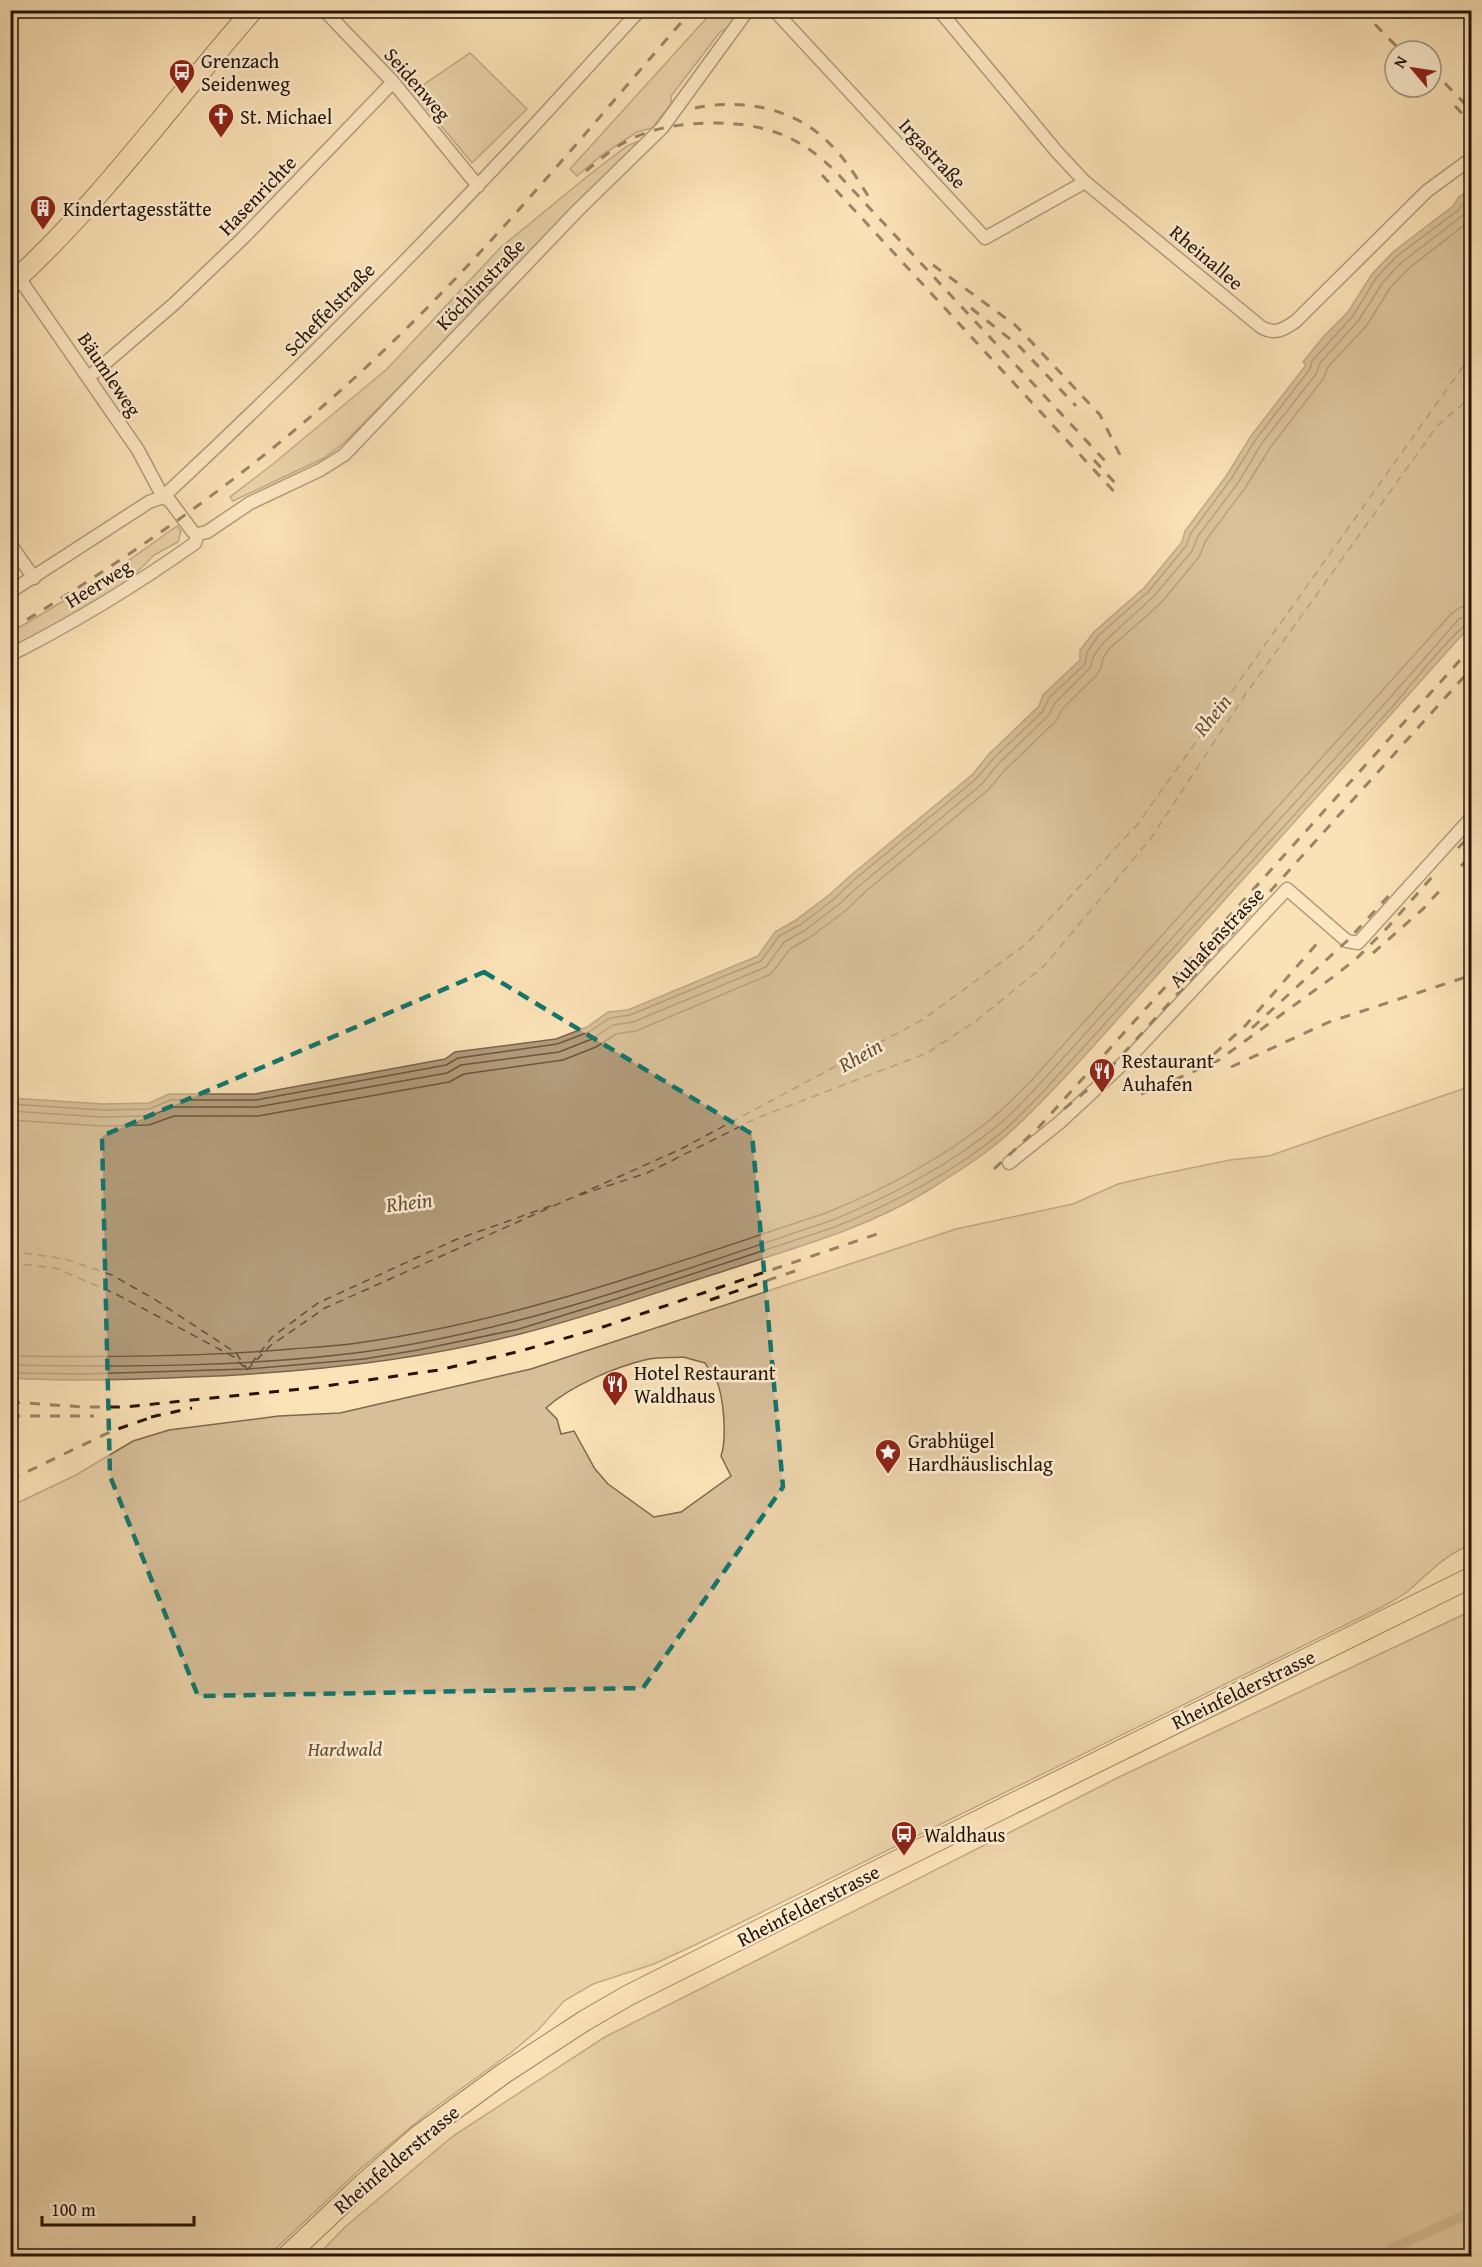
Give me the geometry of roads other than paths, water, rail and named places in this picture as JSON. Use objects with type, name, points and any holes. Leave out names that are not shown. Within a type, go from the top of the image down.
[{"type":"main road","points":[[14,276],[67,231],[253,10]]},
{"type":"main road","name":"Rheinfelderstrasse","points":[[286,2256],[418,2136],[503,2074],[584,2020],[629,1995],[870,1874],[1472,1577]]},
{"type":"main road","name":"Rheinfelderstrasse","points":[[297,2256],[348,2207],[433,2134],[500,2085],[593,2025],[709,1962],[1472,1586]]},
{"type":"street","name":"Seidenweg","points":[[324,10],[393,82],[478,186]]},
{"type":"street","name":"Scheffelstraße","points":[[10,592],[149,502],[163,497],[292,375],[478,186],[640,10]]},
{"type":"street","name":"Köchlinstraße","points":[[196,533],[207,532],[250,503],[320,470],[344,455],[578,210],[662,128],[748,10]]},
{"type":"street","name":"Irgastraße","points":[[774,10],[985,238],[1085,182]]},
{"type":"street","name":"Rheinallee","points":[[939,10],[1057,152],[1085,182],[1269,332],[1277,332],[1296,321],[1427,191],[1472,158]]},
{"type":"street","name":"Hasenrichte","points":[[89,377],[174,304],[243,238],[393,82]]},
{"type":"street","name":"Bäumleweg","points":[[14,276],[89,377],[138,450],[163,497]]},
{"type":"street","points":[[163,497],[170,501],[196,533]]},
{"type":"street","name":"Heerweg","points":[[10,656],[52,634],[130,587],[195,543],[196,533]]},
{"type":"street","points":[[10,544],[34,578]]},
{"type":"street","name":"Auhafenstrasse","points":[[1009,1163],[1059,1123],[1129,1058],[1287,890],[1347,941],[1358,943],[1472,817]]},
{"type":"water","name":"Rhein","points":[[1471,188],[1471,625],[1089,1051],[1040,1104],[999,1142],[927,1191],[903,1205],[852,1228],[800,1247],[596,1312],[479,1344],[398,1359],[274,1373],[124,1380],[11,1378],[11,1098],[103,1104],[149,1103],[169,1094],[255,1094],[445,1059],[455,1052],[556,1039],[587,1027],[608,1012],[628,1010],[758,956],[775,932],[796,920],[829,895],[973,774],[988,755],[1039,706],[1043,695],[1080,660],[1080,650],[1094,632],[1145,587],[1182,542],[1185,531],[1227,475],[1251,436],[1306,365],[1303,362],[1348,312],[1372,274],[1393,252],[1453,206],[1459,197]]},
{"type":"waterway","points":[[1383,2256],[1395,2247],[1472,2212]]},
{"type":"railway","points":[[10,630],[155,536],[248,468],[337,394],[421,314],[501,230],[692,10]]},
{"type":"railway","points":[[1361,10],[1389,39]]},
{"type":"railway","points":[[1368,10],[1399,18],[1415,16],[1430,10]]},
{"type":"railway","points":[[1443,81],[1472,111]]},
{"type":"railway","points":[[695,108],[713,105],[749,105],[784,114],[800,121],[835,149],[870,199]]},
{"type":"railway","points":[[1455,106],[1472,124]]},
{"type":"railway","points":[[586,171],[627,141],[649,132],[683,125],[717,123],[752,126],[783,135],[797,142],[837,173],[1107,463]]},
{"type":"railway","points":[[822,175],[1119,497]]},
{"type":"railway","points":[[933,265],[1015,325],[1025,335],[1100,415],[1120,455]]},
{"type":"railway","points":[[971,308],[1020,347],[1076,406]]},
{"type":"railway","points":[[1094,460],[1116,484]]},
{"type":"railway","points":[[994,1169],[1039,1127],[1472,647]]},
{"type":"railway","points":[[1064,1109],[1097,1082],[1472,668]]},
{"type":"railway","points":[[1458,848],[1472,834]]},
{"type":"railway","points":[[1461,866],[1472,855]]},
{"type":"railway","points":[[1156,1088],[1219,1060],[1333,977],[1356,959],[1388,927],[1433,876]]},
{"type":"railway","points":[[1373,953],[1423,909],[1444,886]]},
{"type":"railway","points":[[1252,1028],[1347,941],[1394,890]]},
{"type":"railway","points":[[1214,1054],[1245,1026],[1320,940]]},
{"type":"railway","points":[[1231,1067],[1329,1022],[1472,975]]},
{"type":"railway","points":[[1141,1094],[1162,1086]]},
{"type":"railway","points":[[10,1402],[124,1407],[311,1388],[439,1370],[517,1352],[594,1330],[886,1231]]},
{"type":"railway","points":[[710,1300],[801,1269]]},
{"type":"railway","points":[[151,1417],[192,1408]]},
{"type":"railway","points":[[10,1480],[112,1431],[158,1415]]},
{"type":"railway","points":[[10,1416],[94,1416]]},
{"type":"place","name":"Grenzach Seidenweg","points":[[182,95]]},
{"type":"place","name":"St. Michael","points":[[221,139]]},
{"type":"place","name":"Kindertagesstätte","points":[[43,231]]},
{"type":"place","name":"Restaurant Auhafen","points":[[1102,1094]]},
{"type":"place","name":"Hotel Restaurant Waldhaus","points":[[615,1407]]},
{"type":"place","name":"Grabhügel Hardhäuslischlag","points":[[888,1475]]},
{"type":"place","name":"Waldhaus","points":[[904,1857]]},
{"type":"park label","name":"Hardwald","points":[[345,1748]]}]
